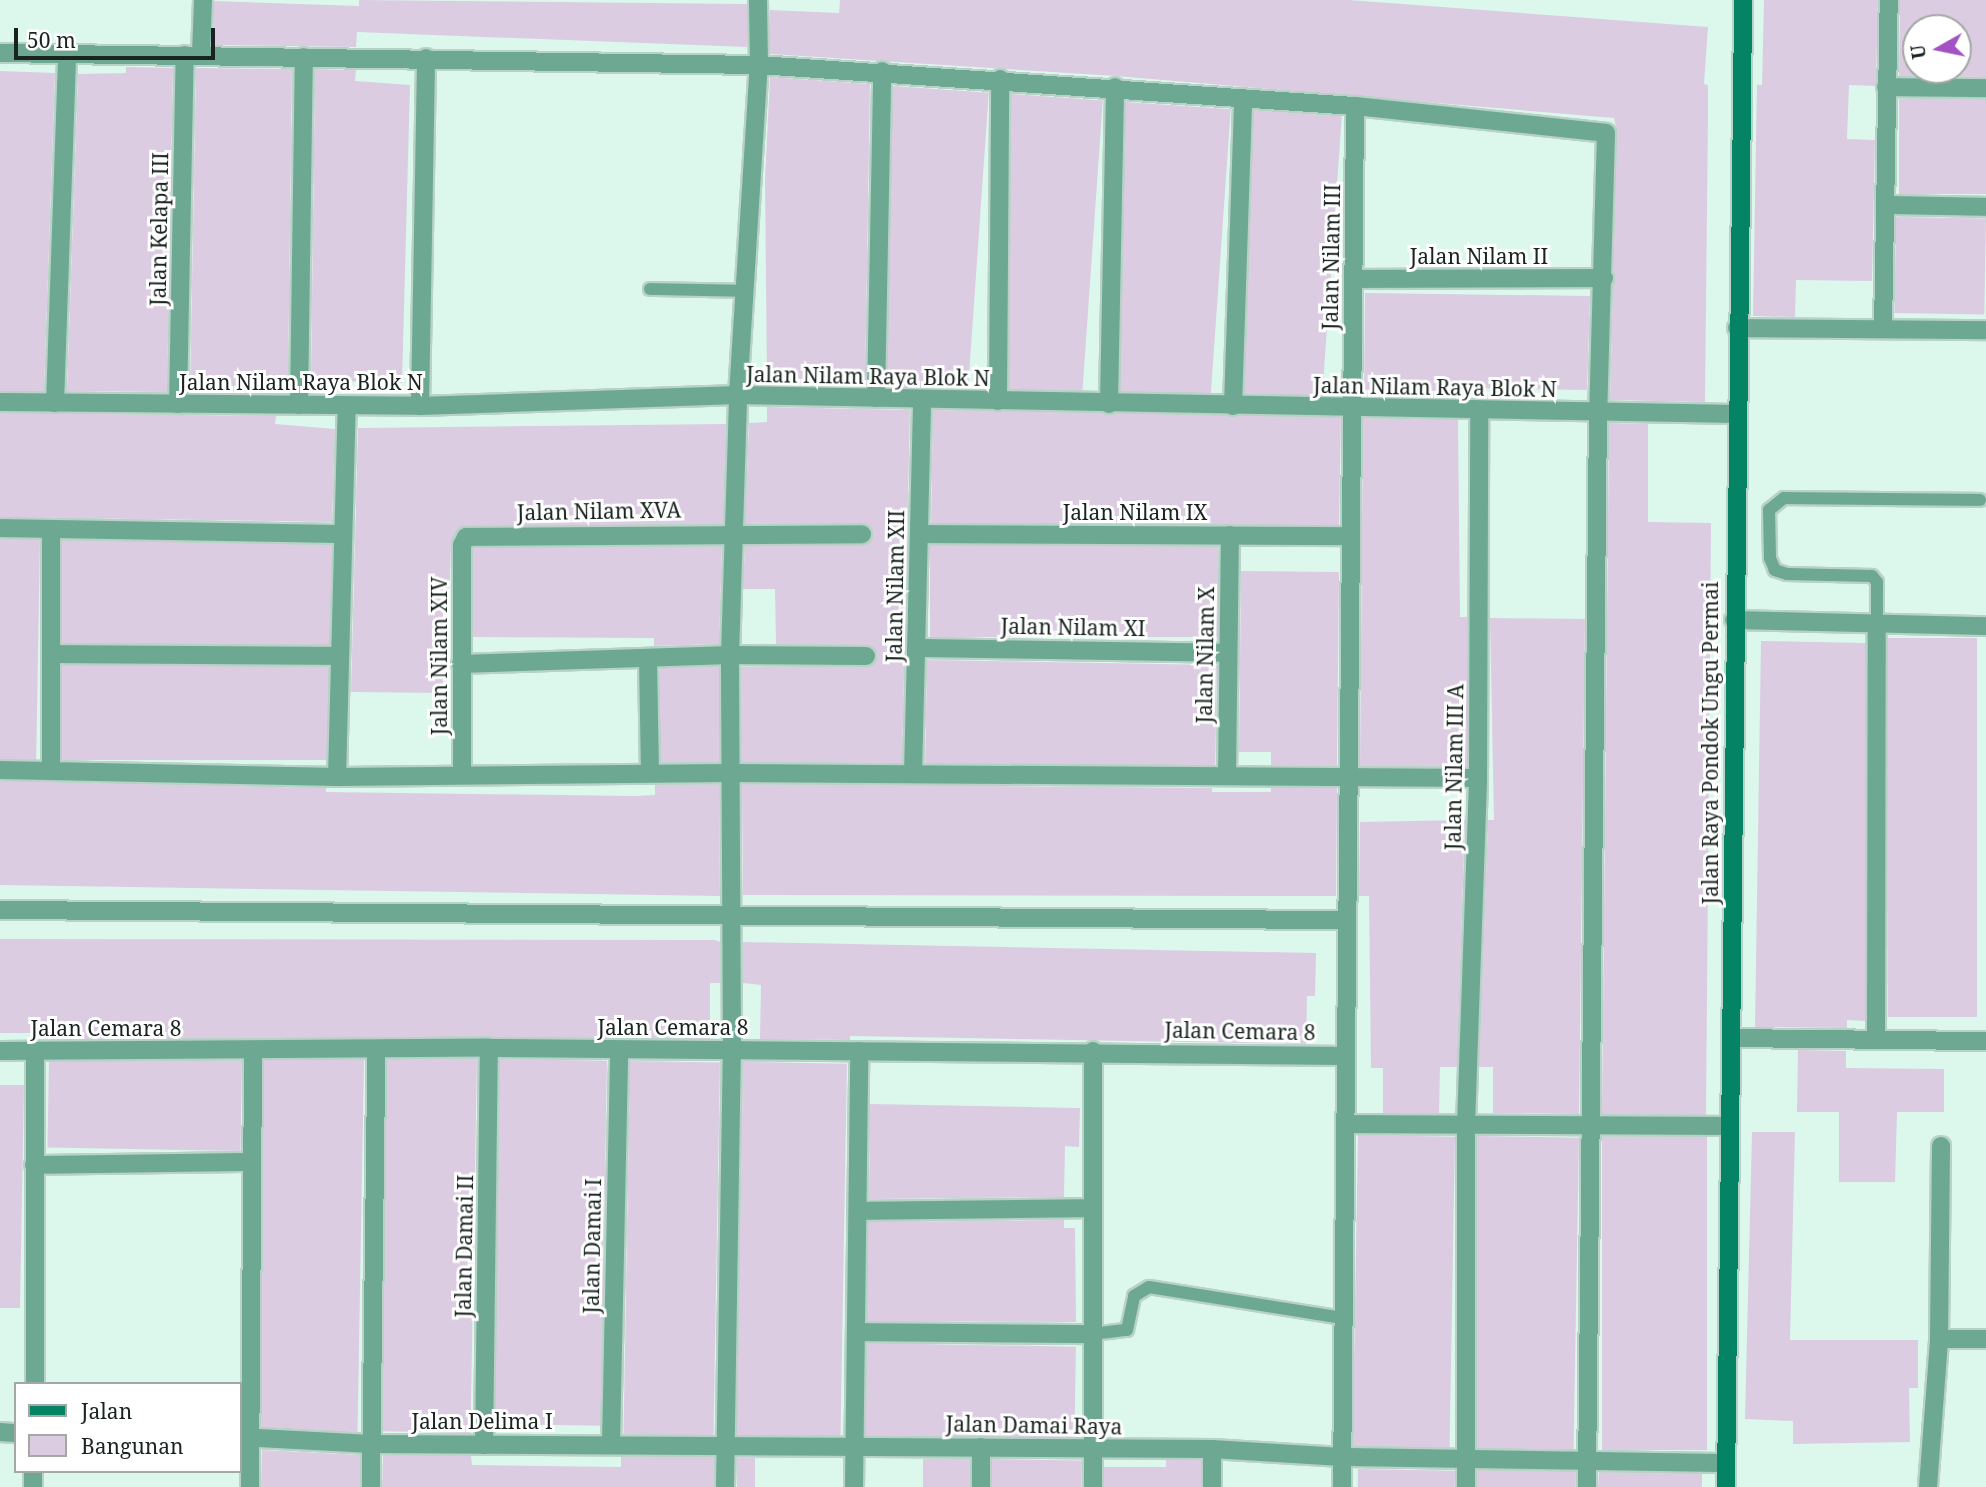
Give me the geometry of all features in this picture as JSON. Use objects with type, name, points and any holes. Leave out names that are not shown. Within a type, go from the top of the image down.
[{"type":"street","name":"Jalan Kelapa III","points":[[178,404],[193,55],[203,0]]},
{"type":"street","points":[[725,1487],[732,1049],[730,655],[738,396],[759,65],[758,0]]},
{"type":"street","name":"Jalan Raya Pondok Ungu Permai","points":[[1726,1487],[1736,414],[1743,0]]},
{"type":"street","points":[[1883,329],[1889,0]]},
{"type":"street","points":[[0,53],[426,58],[759,65],[882,71],[1355,106],[1606,133],[1604,278],[1598,412],[1587,1487]]},
{"type":"street","points":[[55,403],[67,54]]},
{"type":"street","points":[[299,405],[304,57]]},
{"type":"street","points":[[420,406],[426,58]]},
{"type":"street","points":[[876,398],[882,71]]},
{"type":"street","points":[[998,401],[1000,79]]},
{"type":"street","points":[[1109,404],[1115,87]]},
{"type":"street","points":[[1886,87],[1986,89]]},
{"type":"street","points":[[1233,406],[1243,98]]},
{"type":"street","name":"Jalan Nilam III","points":[[1342,1487],[1355,106]]},
{"type":"street","points":[[1885,205],[1986,206]]},
{"type":"street","name":"Jalan Nilam II","points":[[1353,279],[1604,278]]},
{"type":"street","points":[[1737,328],[1986,330]]},
{"type":"street","name":"Jalan Nilam Raya Blok N","points":[[0,402],[420,406],[738,396],[1736,414]]},
{"type":"street","name":"Jalan Nilam XII","points":[[913,775],[922,400]]},
{"type":"street","points":[[337,777],[347,406]]},
{"type":"street","name":"Jalan Nilam III A","points":[[1466,1487],[1466,1125],[1478,778],[1479,411]]},
{"type":"street","points":[[0,528],[343,534]]},
{"type":"street","points":[[51,530],[51,771]]},
{"type":"street","name":"Jalan Nilam XVA","points":[[466,537],[862,534]]},
{"type":"street","name":"Jalan Nilam IX","points":[[919,534],[1351,536]]},
{"type":"street","name":"Jalan Nilam X","points":[[1227,776],[1230,535]]},
{"type":"street","name":"Jalan Nilam XIV","points":[[462,775],[461,664],[466,537]]},
{"type":"street","points":[[1734,620],[1877,625],[1986,625]]},
{"type":"street","points":[[1876,1040],[1877,625]]},
{"type":"street","name":"Jalan Nilam XI","points":[[916,648],[1228,653]]},
{"type":"street","points":[[52,654],[340,656]]},
{"type":"street","points":[[461,664],[730,655],[866,656]]},
{"type":"street","points":[[648,658],[650,774]]},
{"type":"street","points":[[0,770],[337,777],[729,773],[1478,778]]},
{"type":"street","points":[[0,910],[1347,920]]},
{"type":"street","points":[[1731,1038],[1986,1041]]},
{"type":"street","name":"Jalan Cemara 8","points":[[0,1051],[489,1048],[1093,1051],[1346,1056]]},
{"type":"street","name":"Jalan Damai II","points":[[484,1445],[489,1048]]},
{"type":"street","points":[[371,1487],[376,1049]]},
{"type":"street","points":[[250,1487],[246,1437],[253,1050]]},
{"type":"street","name":"Jalan Damai I","points":[[611,1443],[619,1050]]},
{"type":"street","points":[[35,1051],[35,1382]]},
{"type":"street","points":[[854,1487],[859,1051]]},
{"type":"street","points":[[1093,1051],[1093,1487]]},
{"type":"street","points":[[1345,1124],[1728,1126]]},
{"type":"street","points":[[1928,1487],[1938,1339],[1941,1146]]},
{"type":"street","points":[[34,1165],[251,1162]]},
{"type":"street","points":[[858,1211],[1093,1208]]},
{"type":"street","points":[[856,1332],[1092,1334]]},
{"type":"street","points":[[1938,1339],[1986,1339]]},
{"type":"street","name":"Jalan Delima I","points":[[246,1437],[372,1444],[725,1443]]},
{"type":"street","name":"Jalan Damai Raya","points":[[725,1443],[1212,1449],[1342,1457],[1726,1463]]},
{"type":"street","points":[[981,1447],[981,1487]]},
{"type":"street","points":[[1212,1449],[1212,1487]]},
{"type":"lane","points":[[650,289],[745,292]]},
{"type":"lane","points":[[1877,625],[1877,582],[1872,576],[1787,574],[1775,570],[1770,558],[1769,510],[1784,499],[1980,500]]},
{"type":"lane","points":[[1092,1334],[1127,1330],[1134,1296],[1149,1287],[1343,1318]]},
{"type":"building","points":[[359,0],[747,4],[747,47],[357,32],[356,47],[213,45],[214,1],[359,6]]},
{"type":"building","points":[[840,0],[1349,0],[1708,27],[1704,84],[1708,85],[1705,402],[1610,400],[1617,133],[1614,118],[1116,76],[770,54],[770,10],[839,13]]},
{"type":"building","points":[[1764,0],[1878,0],[1876,82],[1875,86],[1849,85],[1847,139],[1875,140],[1872,281],[1796,280],[1795,317],[1753,316],[1757,85],[1762,85]]},
{"type":"building","points":[[1900,0],[1986,0],[1986,77],[1972,77],[1972,14],[1902,14],[1902,76],[1899,76]]},
{"type":"building","points":[[126,67],[173,68],[167,392],[67,391],[78,74],[126,73]]},
{"type":"building","points":[[196,68],[292,69],[288,379],[278,379],[277,393],[190,392]]},
{"type":"building","points":[[315,69],[356,70],[355,81],[410,85],[402,383],[311,380]]},
{"type":"building","points":[[0,71],[55,73],[44,391],[0,391]]},
{"type":"building","points":[[770,77],[870,84],[865,386],[767,384],[765,180]]},
{"type":"building","points":[[893,86],[989,93],[968,392],[872,385]]},
{"type":"building","points":[[1011,94],[1103,100],[1082,395],[990,388]]},
{"type":"building","points":[[1899,99],[1986,99],[1986,194],[1899,194]]},
{"type":"building","points":[[1126,102],[1231,109],[1211,398],[1106,390]]},
{"type":"building","points":[[1254,110],[1342,116],[1322,398],[1234,392]]},
{"type":"building","points":[[1896,217],[1986,219],[1984,315],[1894,313]]},
{"type":"building","points":[[1365,293],[1590,296],[1587,390],[1457,388],[1457,397],[1364,396]]},
{"type":"building","points":[[767,407],[910,410],[902,763],[742,762],[741,667],[866,667],[877,657],[866,645],[776,644],[775,589],[743,589],[745,546],[862,545],[873,535],[862,523],[745,524],[749,423],[767,422]]},
{"type":"building","points":[[933,410],[1341,417],[1339,530],[931,523]]},
{"type":"building","points":[[0,413],[276,416],[275,424],[335,429],[332,522],[0,517]]},
{"type":"building","points":[[1363,418],[1458,420],[1460,617],[1467,617],[1467,767],[1360,766]]},
{"type":"building","points":[[1609,423],[1648,424],[1648,522],[1711,523],[1706,1115],[1602,1114]]},
{"type":"building","points":[[726,424],[723,524],[461,527],[451,545],[446,693],[351,692],[358,428]]},
{"type":"building","points":[[0,539],[40,540],[36,760],[0,759]]},
{"type":"building","points":[[62,540],[332,545],[330,648],[60,643]]},
{"type":"building","points":[[930,545],[1218,545],[1218,637],[930,637]]},
{"type":"building","points":[[722,546],[719,644],[654,646],[654,638],[473,637],[473,548]]},
{"type":"building","points":[[1241,571],[1339,572],[1337,766],[1271,765],[1271,752],[1239,752]]},
{"type":"building","points":[[1490,618],[1585,619],[1579,1114],[1493,1113],[1493,1067],[1479,1067],[1488,820],[1494,820]]},
{"type":"building","points":[[1888,638],[1977,638],[1977,1017],[1888,1017]]},
{"type":"building","points":[[1761,641],[1866,643],[1865,1021],[1847,1020],[1847,1028],[1755,1027]]},
{"type":"building","points":[[927,660],[1217,665],[1215,768],[925,763]]},
{"type":"building","points":[[62,665],[329,665],[329,760],[62,760]]},
{"type":"building","points":[[660,667],[719,667],[719,762],[660,762]]},
{"type":"building","points":[[0,781],[326,788],[326,792],[635,796],[655,795],[655,785],[719,784],[720,896],[0,885]]},
{"type":"building","points":[[742,784],[1212,788],[1212,792],[1271,792],[1271,788],[1337,788],[1336,896],[743,895]]},
{"type":"building","points":[[1465,820],[1457,1067],[1440,1067],[1439,1113],[1383,1113],[1383,1068],[1371,1068],[1369,896],[1359,896],[1360,822]]},
{"type":"building","points":[[0,939],[715,940],[720,942],[720,983],[710,983],[710,1039],[49,1039],[49,1033],[0,1033]]},
{"type":"building","points":[[743,942],[1316,953],[1315,996],[1307,996],[1306,1044],[850,1036],[850,1040],[760,1039],[761,985],[743,983]]},
{"type":"building","points":[[1798,1050],[1846,1051],[1846,1068],[1944,1069],[1944,1112],[1897,1112],[1895,1182],[1839,1182],[1839,1112],[1797,1112]]},
{"type":"building","points":[[387,1057],[477,1059],[470,1433],[380,1431]]},
{"type":"building","points":[[49,1058],[242,1061],[240,1151],[47,1148]]},
{"type":"building","points":[[264,1058],[364,1060],[358,1432],[258,1430]]},
{"type":"building","points":[[500,1059],[607,1061],[601,1426],[494,1424]]},
{"type":"building","points":[[630,1061],[720,1063],[713,1436],[623,1434]]},
{"type":"building","points":[[743,1062],[847,1064],[840,1437],[736,1435]]},
{"type":"building","points":[[0,1085],[24,1085],[20,1308],[0,1308]]},
{"type":"building","points":[[870,1104],[1080,1108],[1079,1147],[1065,1146],[1064,1197],[869,1199]]},
{"type":"building","points":[[1752,1132],[1795,1132],[1790,1340],[1918,1340],[1918,1388],[1909,1388],[1910,1442],[1793,1444],[1793,1421],[1745,1419]]},
{"type":"building","points":[[1358,1135],[1455,1137],[1450,1448],[1353,1446]]},
{"type":"building","points":[[1477,1136],[1579,1138],[1574,1450],[1472,1448]]},
{"type":"building","points":[[1602,1137],[1707,1137],[1707,1450],[1602,1450]]},
{"type":"building","points":[[1064,1220],[1064,1228],[1075,1228],[1076,1322],[867,1321],[868,1222]]},
{"type":"building","points":[[867,1343],[1076,1347],[1074,1440],[865,1436]]},
{"type":"building","points":[[262,1450],[360,1455],[360,1487],[261,1487]]},
{"type":"building","points":[[383,1455],[471,1456],[472,1465],[621,1467],[621,1457],[714,1457],[714,1487],[382,1487]]},
{"type":"building","points":[[737,1458],[755,1458],[755,1487],[737,1487]]},
{"type":"building","points":[[923,1459],[970,1459],[970,1487],[923,1487]]},
{"type":"building","points":[[992,1459],[1082,1461],[1082,1487],[992,1487]]},
{"type":"building","points":[[1166,1460],[1201,1460],[1201,1487],[1104,1487],[1104,1467],[1166,1467]]},
{"type":"building","points":[[1358,1469],[1455,1471],[1455,1487],[1358,1487]]},
{"type":"building","points":[[1477,1470],[1576,1472],[1576,1487],[1477,1487]]},
{"type":"building","points":[[1599,1472],[1702,1474],[1702,1487],[1598,1487]]}]
